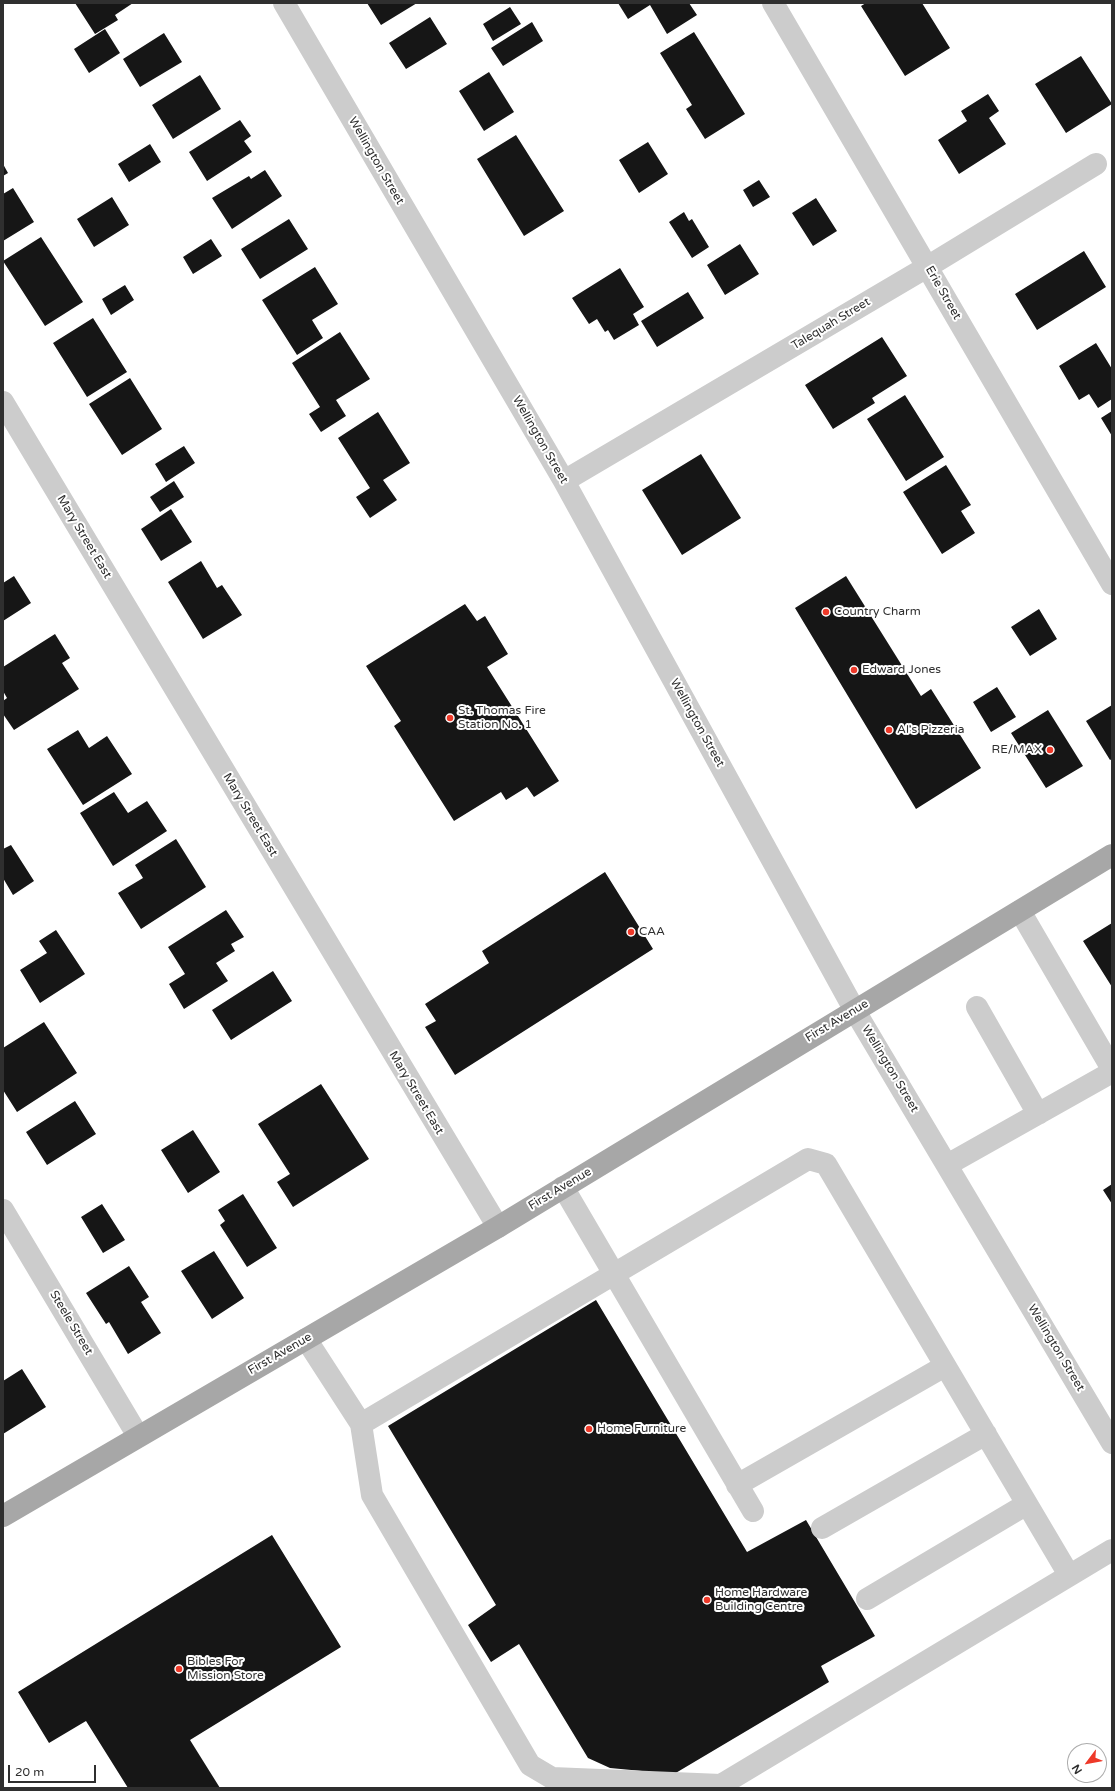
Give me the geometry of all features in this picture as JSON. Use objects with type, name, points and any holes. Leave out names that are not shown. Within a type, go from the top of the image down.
[{"type":"main road","name":"First Avenue","points":[[3,1516],[498,1227],[1112,855]]},
{"type":"street","name":"Wellington Street","points":[[284,3],[564,481],[855,1010],[1112,1443]]},
{"type":"street","name":"Erie Street","points":[[773,3],[1112,584]]},
{"type":"street","name":"Talequah Street","points":[[564,481],[927,267],[1096,164]]},
{"type":"street","name":"Mary Street East","points":[[3,402],[498,1227]]},
{"type":"street","points":[[1020,911],[1112,1068]]},
{"type":"street","points":[[977,1008],[1038,1114]]},
{"type":"street","points":[[947,1165],[1112,1072]]},
{"type":"street","points":[[361,1424],[808,1159],[826,1164],[1070,1575]]},
{"type":"street","points":[[563,1187],[753,1511]]},
{"type":"street","name":"Steele Street","points":[[3,1210],[138,1436]]},
{"type":"street","points":[[306,1339],[361,1424],[372,1495],[530,1765],[552,1778],[703,1786],[721,1785],[1112,1550]]},
{"type":"street","points":[[737,1484],[945,1366]]},
{"type":"street","points":[[822,1528],[986,1434]]},
{"type":"street","points":[[867,1599],[1027,1504]]},
{"type":"building","points":[[75,3],[133,3],[115,15],[118,20],[95,34]]},
{"type":"building","points":[[367,3],[417,3],[381,25]]},
{"type":"building","points":[[618,3],[689,3],[697,15],[667,34],[650,5],[628,19]]},
{"type":"building","points":[[866,3],[922,3],[950,48],[905,76],[861,6]]},
{"type":"building","points":[[510,7],[521,24],[493,41],[483,24]]},
{"type":"building","points":[[430,17],[447,44],[406,69],[389,43]]},
{"type":"building","points":[[532,22],[543,41],[503,66],[491,48]]},
{"type":"building","points":[[105,29],[120,53],[89,73],[74,49]]},
{"type":"building","points":[[694,32],[745,114],[705,139],[686,109],[692,105],[660,53]]},
{"type":"building","points":[[164,33],[182,62],[140,87],[123,59]]},
{"type":"building","points":[[1081,56],[1112,104],[1066,133],[1035,84]]},
{"type":"building","points":[[489,72],[514,112],[484,131],[459,91]]},
{"type":"building","points":[[200,75],[221,109],[173,139],[152,105]]},
{"type":"building","points":[[988,94],[999,111],[989,118],[1006,144],[959,174],[938,140],[967,121],[961,111]]},
{"type":"building","points":[[240,120],[251,136],[244,141],[252,152],[207,181],[189,152]]},
{"type":"building","points":[[516,135],[564,211],[524,236],[477,159]]},
{"type":"building","points":[[648,142],[668,174],[639,193],[619,160]]},
{"type":"building","points":[[150,144],[161,162],[129,182],[118,164]]},
{"type":"building","points":[[3,164],[8,173],[3,176]]},
{"type":"building","points":[[265,170],[282,196],[232,229],[212,198],[249,176],[251,179]]},
{"type":"building","points":[[759,180],[770,197],[753,207],[743,190]]},
{"type":"building","points":[[13,188],[34,222],[3,241],[3,194]]},
{"type":"building","points":[[112,197],[129,225],[94,247],[77,219]]},
{"type":"building","points":[[816,198],[837,231],[813,246],[792,213]]},
{"type":"building","points":[[684,212],[689,221],[692,219],[709,247],[692,258],[669,222]]},
{"type":"building","points":[[289,219],[308,249],[260,279],[241,249]]},
{"type":"building","points":[[41,237],[83,302],[45,326],[3,261]]},
{"type":"building","points":[[211,239],[222,256],[193,274],[183,257]]},
{"type":"building","points":[[740,244],[759,274],[725,295],[707,265]]},
{"type":"building","points":[[1084,251],[1106,287],[1037,330],[1015,294]]},
{"type":"building","points":[[315,267],[338,304],[312,320],[323,338],[297,355],[262,300]]},
{"type":"building","points":[[620,268],[644,307],[633,314],[639,325],[614,340],[608,330],[605,332],[597,319],[589,324],[572,298]]},
{"type":"building","points":[[125,285],[134,300],[111,315],[102,299]]},
{"type":"building","points":[[688,292],[704,318],[657,347],[641,321]]},
{"type":"building","points":[[93,318],[127,372],[87,397],[53,343]]},
{"type":"building","points":[[340,332],[370,379],[336,400],[346,416],[321,432],[309,414],[320,407],[292,363]]},
{"type":"building","points":[[882,337],[907,376],[872,398],[875,403],[833,429],[805,385]]},
{"type":"building","points":[[1096,343],[1112,369],[1112,399],[1098,408],[1089,394],[1079,400],[1059,366]]},
{"type":"building","points":[[130,378],[162,429],[122,455],[89,404]]},
{"type":"building","points":[[905,395],[944,457],[906,481],[867,419]]},
{"type":"building","points":[[1112,411],[1112,436],[1101,418]]},
{"type":"building","points":[[378,412],[410,463],[383,480],[397,500],[370,518],[356,497],[370,488],[338,438]]},
{"type":"building","points":[[184,446],[195,463],[166,482],[155,464]]},
{"type":"building","points":[[701,454],[741,518],[682,555],[642,490]]},
{"type":"building","points":[[946,465],[971,505],[961,511],[975,533],[942,554],[903,492]]},
{"type":"building","points":[[174,481],[184,497],[160,512],[150,497]]},
{"type":"building","points":[[171,509],[192,542],[161,561],[141,529]]},
{"type":"building","points":[[201,561],[217,588],[222,585],[242,615],[203,639],[168,582]]},
{"type":"building","points":[[14,576],[31,603],[3,621],[3,583]]},
{"type":"building","points":[[846,576],[921,696],[931,689],[981,768],[916,809],[795,608]]},
{"type":"building","points":[[465,604],[477,621],[485,616],[508,654],[487,667],[559,781],[534,797],[527,787],[506,800],[501,792],[454,821],[394,726],[401,721],[366,666]]},
{"type":"building","points":[[1039,609],[1057,639],[1030,656],[1011,627]]},
{"type":"building","points":[[55,634],[70,658],[62,663],[79,689],[14,730],[3,714],[3,701],[7,698],[3,691],[3,667]]},
{"type":"building","points":[[997,687],[1016,717],[991,732],[973,702]]},
{"type":"building","points":[[1112,705],[1112,759],[1110,760],[1086,721]]},
{"type":"building","points":[[1048,710],[1083,766],[1046,788],[1011,733]]},
{"type":"building","points":[[78,730],[89,748],[107,736],[132,774],[83,805],[47,749]]},
{"type":"building","points":[[114,792],[128,813],[147,801],[167,831],[113,866],[80,813]]},
{"type":"building","points":[[176,839],[206,887],[141,929],[118,893],[143,878],[135,865]]},
{"type":"building","points":[[11,845],[34,881],[13,895],[3,878],[3,849]]},
{"type":"building","points":[[605,872],[653,949],[455,1075],[425,1027],[436,1021],[425,1004],[489,963],[482,951]]},
{"type":"building","points":[[226,910],[244,937],[231,944],[235,951],[216,963],[228,981],[184,1009],[169,984],[185,974],[168,947]]},
{"type":"building","points":[[1112,923],[1112,987],[1083,941]]},
{"type":"building","points":[[56,930],[85,974],[40,1003],[20,970],[47,953],[39,941]]},
{"type":"building","points":[[273,971],[292,1001],[231,1040],[212,1010]]},
{"type":"building","points":[[44,1022],[77,1073],[17,1112],[3,1090],[3,1048]]},
{"type":"building","points":[[321,1084],[369,1159],[293,1207],[277,1182],[290,1174],[258,1124]]},
{"type":"building","points":[[75,1101],[96,1134],[47,1165],[26,1132]]},
{"type":"building","points":[[193,1130],[220,1172],[188,1193],[161,1150]]},
{"type":"building","points":[[1112,1184],[1112,1204],[1103,1190]]},
{"type":"building","points":[[243,1194],[277,1248],[247,1267],[220,1225],[225,1221],[218,1210]]},
{"type":"building","points":[[102,1204],[125,1240],[103,1253],[81,1217]]},
{"type":"building","points":[[214,1251],[244,1298],[212,1319],[181,1271]]},
{"type":"building","points":[[129,1266],[149,1297],[141,1302],[161,1333],[128,1354],[109,1322],[106,1324],[86,1293]]},
{"type":"building","points":[[596,1300],[747,1552],[806,1520],[875,1636],[821,1666],[829,1682],[674,1774],[610,1768],[588,1758],[519,1644],[491,1662],[468,1625],[496,1605],[388,1426]]},
{"type":"building","points":[[22,1369],[46,1407],[3,1434],[3,1381]]},
{"type":"building","name":"Bibles For Mission Store","points":[[272,1535],[341,1647],[190,1740],[220,1788],[128,1788],[86,1721],[49,1743],[18,1692]]},
{"type":"place","name":"Country Charm","points":[[826,612]]},
{"type":"place","name":"Edward Jones","points":[[854,670]]},
{"type":"place","name":"St. Thomas Fire Station No. 1","points":[[450,718]]},
{"type":"place","name":"Al's Pizzeria","points":[[889,730]]},
{"type":"place","name":"RE/MAX","points":[[1050,750]]},
{"type":"place","name":"CAA","points":[[631,932]]},
{"type":"place","name":"Home Furniture","points":[[589,1429]]},
{"type":"place","name":"Home Hardware Building Centre","points":[[707,1600]]},
{"type":"place","name":"Bibles For Mission Store","points":[[179,1669]]}]
